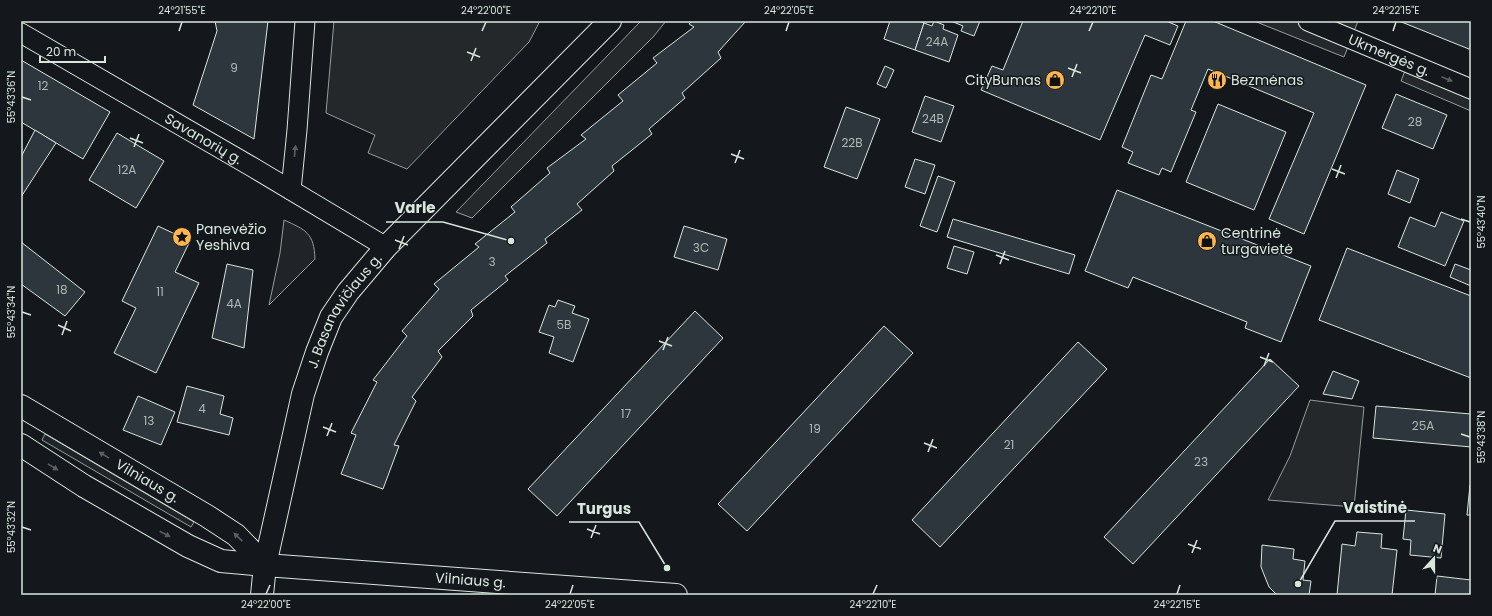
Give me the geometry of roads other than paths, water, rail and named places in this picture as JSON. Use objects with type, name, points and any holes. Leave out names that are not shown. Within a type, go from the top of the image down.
[{"type":"main road","name":"J. Basanavičiaus g.","points":[[262,595],[265,565],[303,394],[331,317],[348,292],[386,247],[610,21]]},
{"type":"main road","name":"Vilniaus g.","points":[[21,406],[207,516],[236,535],[265,565]]},
{"type":"main road","name":"Vilniaus g.","points":[[21,445],[84,486],[188,546],[221,561],[676,595]]},
{"type":"street","points":[[291,190],[305,21]]},
{"type":"street","name":"Ukmergės g.","points":[[1308,21],[1471,89]]},
{"type":"street","name":"Savanorių g.","points":[[21,33],[386,247]]},
{"type":"place","name":"CityBumas","points":[[1055,80]]},
{"type":"place","name":"Bezmėnas","points":[[1217,80]]},
{"type":"place","name":"Panevėžio Yeshiva","points":[[182,237]]},
{"type":"place","name":"Varle","points":[[511,241]]},
{"type":"place","name":"Centrinė turgavietė","points":[[1207,241]]},
{"type":"place","name":"Turgus","points":[[667,568]]},
{"type":"place","name":"Vaistinė","points":[[1298,584]]}]
